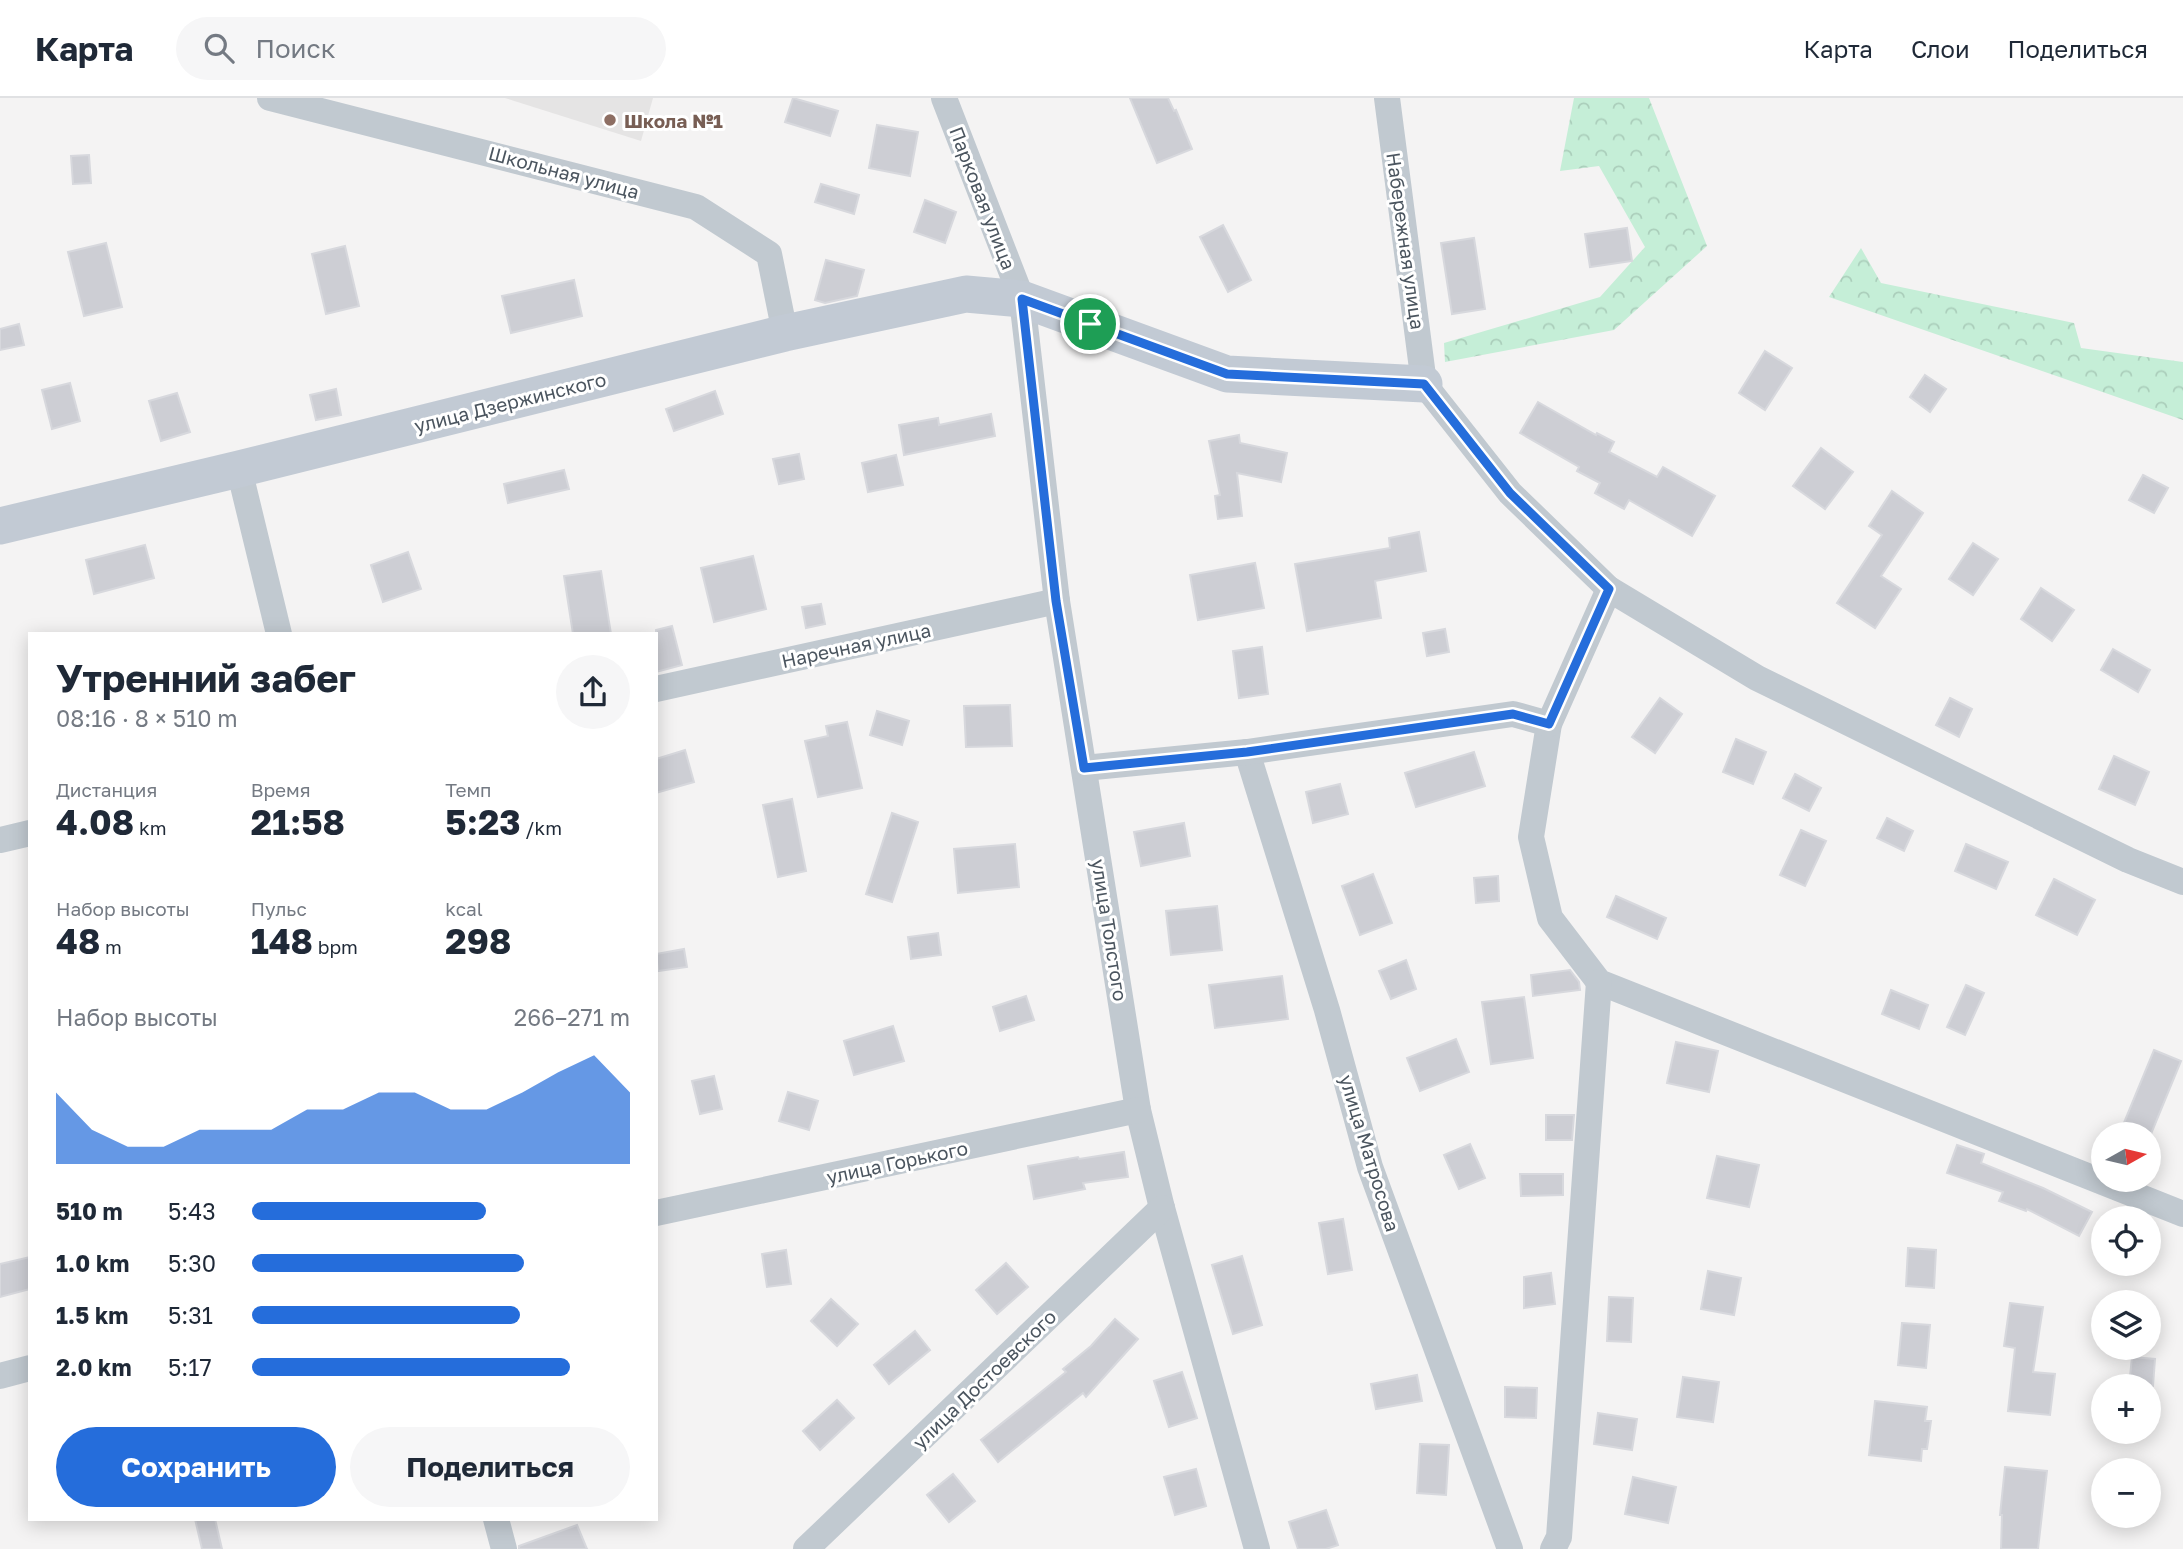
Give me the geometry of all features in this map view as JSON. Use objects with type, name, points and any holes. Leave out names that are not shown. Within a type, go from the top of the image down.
[{"type":"street","name":"Школьная улица","points":[[270,98],[696,207],[769,254],[785,333]]},
{"type":"street","name":"Парковая улица","points":[[944,98],[1022,299]]},
{"type":"street","name":"Набережная улица","points":[[1387,98],[1424,384]]},
{"type":"street","name":"улица Дзержинского","points":[[0,526],[785,333],[965,294],[1022,299]]},
{"type":"street","points":[[1022,299],[1227,374],[1424,384],[1510,493],[1609,589],[1757,678],[2128,860],[2183,882]]},
{"type":"street","name":"улица Толстого","points":[[1022,299],[1056,601],[1138,1110],[1162,1208],[1257,1549]]},
{"type":"street","points":[[239,469],[279,632]]},
{"type":"street","points":[[1609,589],[1549,724],[1531,837],[1550,918],[1599,982],[2183,1214]]},
{"type":"street","name":"Наречная улица","points":[[658,689],[1056,601]]},
{"type":"street","points":[[1084,768],[1247,752],[1513,714],[1549,724]]},
{"type":"street","name":"улица Матросова","points":[[1247,752],[1327,1010],[1370,1167],[1510,1549]]},
{"type":"street","points":[[0,841],[28,834]]},
{"type":"street","points":[[1553,1549],[1559,1537],[1599,982]]},
{"type":"street","name":"улица Горького","points":[[658,1213],[1138,1110]]},
{"type":"street","name":"улица Достоевского","points":[[806,1549],[1162,1208]]},
{"type":"street","points":[[0,1376],[28,1369]]},
{"type":"street","points":[[497,1521],[504,1549]]},
{"type":"shaded area","name":"Школа №1","points":[[505,98],[653,98],[641,141]]},
{"type":"green space","points":[[1574,98],[1649,98],[1707,246],[1614,330],[1445,362],[1444,343],[1600,297],[1645,247],[1599,166],[1560,171]]},
{"type":"green space","points":[[1861,248],[1881,283],[2074,323],[2081,348],[2183,362],[2183,420],[1829,297]]},
{"type":"building","points":[[793,98],[838,111],[830,136],[785,122]]},
{"type":"building","points":[[1130,98],[1168,98],[1174,111],[1176,110],[1192,149],[1157,163]]},
{"type":"building","points":[[877,125],[918,132],[910,176],[869,168]]},
{"type":"building","points":[[89,155],[91,183],[73,184],[71,156]]},
{"type":"building","points":[[821,184],[859,195],[854,214],[815,202]]},
{"type":"building","points":[[925,200],[956,212],[945,243],[914,232]]},
{"type":"building","points":[[1223,225],[1251,280],[1228,292],[1200,237]]},
{"type":"building","points":[[1627,228],[1632,261],[1590,267],[1585,234]]},
{"type":"building","points":[[1474,238],[1485,309],[1452,314],[1441,243]]},
{"type":"building","points":[[106,243],[122,307],[84,316],[68,252]]},
{"type":"building","points":[[345,246],[359,306],[326,314],[312,254]]},
{"type":"building","points":[[826,260],[864,270],[857,296],[825,303],[815,300]]},
{"type":"building","points":[[574,280],[582,316],[511,333],[502,296]]},
{"type":"building","points":[[19,324],[24,345],[0,350],[0,329]]},
{"type":"building","points":[[1765,351],[1792,368],[1765,410],[1739,393]]},
{"type":"building","points":[[1925,375],[1946,389],[1930,412],[1910,397]]},
{"type":"building","points":[[70,383],[80,421],[52,429],[42,390]]},
{"type":"building","points":[[336,389],[341,415],[316,420],[310,395]]},
{"type":"building","points":[[715,391],[723,414],[674,431],[666,409]]},
{"type":"building","points":[[177,393],[190,432],[161,441],[149,401]]},
{"type":"building","points":[[1538,402],[1596,435],[1597,433],[1614,442],[1609,452],[1657,477],[1663,467],[1715,496],[1692,536],[1629,500],[1624,509],[1595,493],[1600,483],[1577,471],[1579,467],[1520,433]]},
{"type":"building","points":[[991,414],[995,436],[904,455],[899,425],[938,418],[939,425]]},
{"type":"building","points":[[1239,435],[1240,443],[1287,453],[1281,482],[1237,473],[1242,516],[1218,519],[1215,496],[1220,495],[1209,441]]},
{"type":"building","points":[[1821,448],[1853,472],[1825,509],[1793,486]]},
{"type":"building","points":[[799,454],[804,479],[779,484],[773,459]]},
{"type":"building","points":[[896,455],[903,485],[868,492],[862,463]]},
{"type":"building","points":[[564,470],[569,489],[508,503],[504,484]]},
{"type":"building","points":[[2143,475],[2168,488],[2154,513],[2129,500]]},
{"type":"building","points":[[1892,491],[1923,513],[1881,576],[1901,589],[1875,628],[1837,603],[1882,535],[1869,526]]},
{"type":"building","points":[[1419,532],[1426,571],[1375,581],[1381,618],[1307,631],[1295,564],[1390,548],[1389,538]]},
{"type":"building","points":[[1973,543],[1998,559],[1973,595],[1949,579]]},
{"type":"building","points":[[145,545],[154,578],[94,594],[86,560]]},
{"type":"building","points":[[408,552],[421,589],[383,602],[371,565]]},
{"type":"building","points":[[753,556],[766,609],[714,622],[701,568]]},
{"type":"building","points":[[1255,563],[1264,608],[1198,620],[1190,575]]},
{"type":"building","points":[[601,571],[611,632],[573,632],[564,576]]},
{"type":"building","points":[[2041,588],[2074,610],[2052,641],[2021,619]]},
{"type":"building","points":[[821,604],[825,624],[806,628],[802,607]]},
{"type":"building","points":[[672,626],[682,665],[658,671],[656,630]]},
{"type":"building","points":[[1445,629],[1449,652],[1427,656],[1423,633]]},
{"type":"building","points":[[1262,647],[1268,694],[1239,698],[1233,651]]},
{"type":"building","points":[[2113,649],[2150,670],[2138,692],[2101,670]]},
{"type":"building","points":[[1660,698],[1682,714],[1655,753],[1632,737]]},
{"type":"building","points":[[1950,698],[1972,709],[1959,737],[1936,725]]},
{"type":"building","points":[[1010,705],[1012,746],[966,747],[964,706]]},
{"type":"building","points":[[877,711],[909,721],[902,745],[870,735]]},
{"type":"building","points":[[847,722],[862,788],[818,797],[805,741],[828,736],[826,726]]},
{"type":"building","points":[[1736,739],[1766,752],[1753,784],[1723,772]]},
{"type":"building","points":[[685,750],[694,782],[658,792],[658,758]]},
{"type":"building","points":[[1474,752],[1485,786],[1416,807],[1405,773]]},
{"type":"building","points":[[2114,756],[2149,772],[2135,805],[2099,789]]},
{"type":"building","points":[[1795,774],[1821,788],[1809,811],[1783,798]]},
{"type":"building","points":[[1340,784],[1348,814],[1313,823],[1306,792]]},
{"type":"building","points":[[792,799],[806,871],[778,877],[763,805]]},
{"type":"building","points":[[892,813],[918,822],[892,902],[866,894]]},
{"type":"building","points":[[1887,818],[1913,831],[1904,851],[1877,838]]},
{"type":"building","points":[[1184,823],[1190,856],[1141,866],[1134,832]]},
{"type":"building","points":[[1801,830],[1826,841],[1805,886],[1780,875]]},
{"type":"building","points":[[1015,844],[1019,887],[958,893],[954,849]]},
{"type":"building","points":[[1966,844],[2008,862],[1996,889],[1955,871]]},
{"type":"building","points":[[1373,874],[1392,923],[1360,935],[1342,886]]},
{"type":"building","points":[[1498,876],[1499,901],[1476,903],[1474,878]]},
{"type":"building","points":[[2054,879],[2095,900],[2077,935],[2036,915]]},
{"type":"building","points":[[1616,896],[1666,918],[1657,939],[1607,917]]},
{"type":"building","points":[[1217,906],[1222,950],[1171,955],[1166,911]]},
{"type":"building","points":[[938,933],[941,955],[911,959],[908,937]]},
{"type":"building","points":[[684,949],[687,967],[658,971],[658,954]]},
{"type":"building","points":[[1406,960],[1416,989],[1391,999],[1379,971]]},
{"type":"building","points":[[1570,970],[1579,982],[1580,990],[1533,996],[1531,975]]},
{"type":"building","points":[[1282,976],[1288,1019],[1215,1028],[1209,985]]},
{"type":"building","points":[[1966,985],[1984,993],[1965,1035],[1947,1027]]},
{"type":"building","points":[[1891,990],[1928,1005],[1919,1029],[1882,1014]]},
{"type":"building","points":[[1026,996],[1034,1020],[1000,1031],[993,1007]]},
{"type":"building","points":[[1524,997],[1533,1058],[1491,1064],[1482,1002]]},
{"type":"building","points":[[893,1026],[904,1061],[854,1075],[844,1041]]},
{"type":"building","points":[[1456,1039],[1469,1072],[1420,1091],[1407,1058]]},
{"type":"building","points":[[1676,1042],[1718,1051],[1709,1092],[1667,1083]]},
{"type":"building","points":[[2154,1050],[2181,1061],[2156,1122],[2124,1122]]},
{"type":"building","points":[[714,1076],[722,1109],[700,1114],[692,1081]]},
{"type":"building","points":[[788,1092],[818,1101],[809,1130],[779,1121]]},
{"type":"building","points":[[1546,1115],[1574,1115],[1572,1140],[1546,1140]]},
{"type":"building","points":[[1470,1144],[1485,1178],[1459,1189],[1444,1155]]},
{"type":"building","points":[[1957,1145],[1984,1154],[1981,1163],[2043,1188],[2091,1214],[2079,1236],[2027,1209],[2026,1211],[1999,1201],[2003,1192],[1947,1173]]},
{"type":"building","points":[[1124,1152],[1128,1177],[1083,1183],[1085,1189],[1034,1199],[1028,1166]]},
{"type":"building","points":[[1717,1156],[1759,1165],[1749,1207],[1707,1198]]},
{"type":"building","points":[[1520,1174],[1563,1174],[1563,1195],[1521,1196]]},
{"type":"building","points":[[1343,1219],[1352,1270],[1328,1274],[1319,1223]]},
{"type":"building","points":[[1908,1248],[1936,1250],[1934,1288],[1906,1286]]},
{"type":"building","points":[[786,1250],[791,1284],[767,1287],[762,1254]]},
{"type":"building","points":[[1242,1256],[1262,1325],[1233,1334],[1212,1265]]},
{"type":"building","points":[[28,1257],[28,1290],[0,1297],[0,1264]]},
{"type":"building","points":[[1006,1263],[1028,1287],[997,1314],[976,1290]]},
{"type":"building","points":[[1708,1271],[1741,1278],[1734,1315],[1701,1309]]},
{"type":"building","points":[[1551,1273],[1555,1304],[1524,1308],[1524,1277]]},
{"type":"building","points":[[1609,1297],[1633,1298],[1631,1342],[1607,1341]]},
{"type":"building","points":[[831,1299],[858,1324],[837,1346],[811,1321]]},
{"type":"building","points":[[2010,1303],[2043,1307],[2033,1372],[2055,1374],[2050,1415],[2008,1411],[2015,1348],[2004,1346]]},
{"type":"building","points":[[1115,1319],[1138,1339],[1086,1397],[1083,1393],[998,1462],[981,1440],[1066,1372],[1063,1369],[1091,1346]]},
{"type":"building","points":[[1902,1323],[1930,1325],[1926,1368],[1898,1365]]},
{"type":"building","points":[[915,1331],[930,1350],[889,1384],[874,1365]]},
{"type":"building","points":[[2132,1360],[2155,1360],[2154,1374],[2130,1374]]},
{"type":"building","points":[[1182,1372],[1197,1418],[1169,1427],[1154,1381]]},
{"type":"building","points":[[1417,1375],[1422,1401],[1376,1409],[1371,1384]]},
{"type":"building","points":[[1683,1377],[1719,1382],[1713,1422],[1677,1417]]},
{"type":"building","points":[[1505,1387],[1537,1388],[1536,1418],[1505,1417]]},
{"type":"building","points":[[837,1400],[854,1418],[820,1450],[803,1431]]},
{"type":"building","points":[[1875,1401],[1927,1407],[1925,1421],[1931,1421],[1927,1449],[1922,1449],[1921,1461],[1869,1455]]},
{"type":"building","points":[[1598,1413],[1637,1419],[1632,1450],[1594,1444]]},
{"type":"building","points":[[1420,1444],[1449,1445],[1446,1495],[1417,1493]]},
{"type":"building","points":[[2005,1467],[2047,1471],[2038,1549],[2001,1549],[2000,1515]]},
{"type":"building","points":[[1196,1469],[1206,1506],[1175,1515],[1164,1477]]},
{"type":"building","points":[[953,1474],[975,1501],[949,1522],[927,1495]]},
{"type":"building","points":[[1633,1477],[1676,1487],[1668,1523],[1625,1514]]},
{"type":"building","points":[[1326,1510],[1338,1545],[1326,1549],[1298,1549],[1289,1522]]},
{"type":"building","points":[[195,1521],[215,1521],[222,1549],[202,1549]]},
{"type":"building","points":[[577,1525],[587,1549],[519,1549],[519,1546]]},
{"type":"place","name":"Школа №1","points":[[610,120]]},
{"type":"route","points":[[1022,299],[1090,324],[1227,374],[1424,384],[1510,493],[1609,589],[1549,724],[1513,714],[1247,752],[1084,768],[1056,601],[1022,299]]}]
